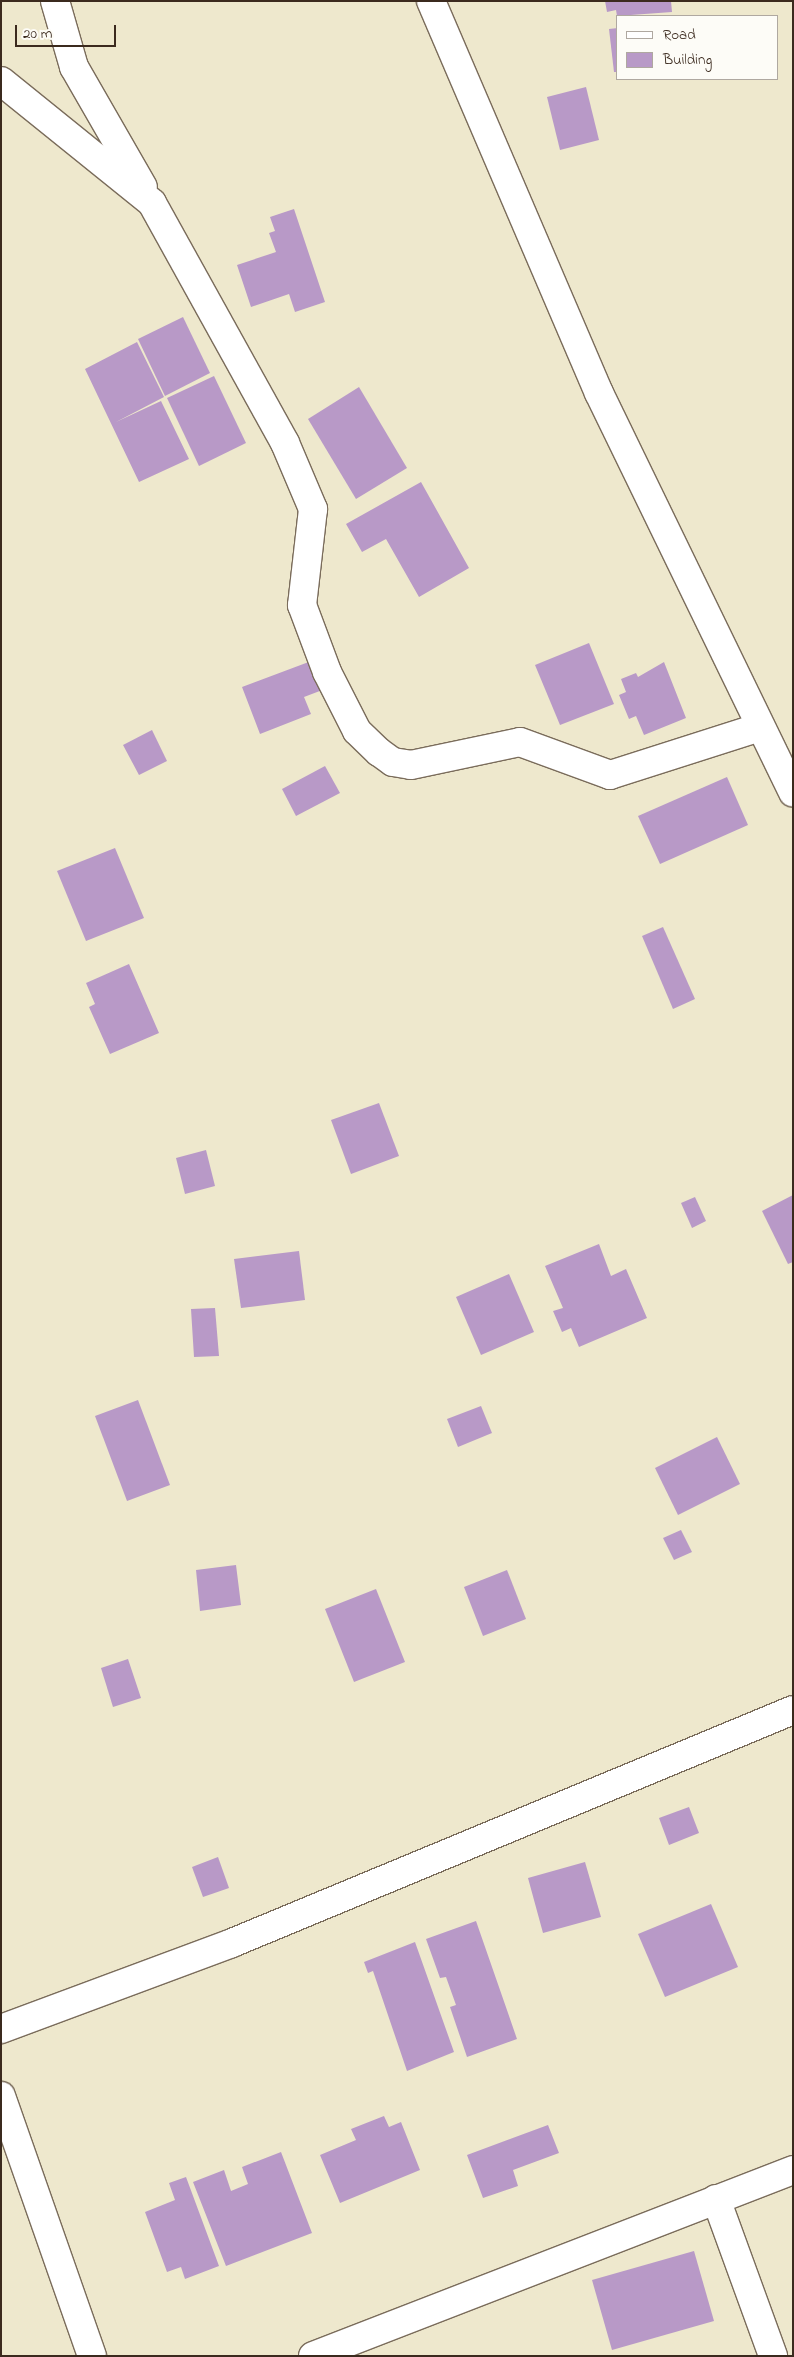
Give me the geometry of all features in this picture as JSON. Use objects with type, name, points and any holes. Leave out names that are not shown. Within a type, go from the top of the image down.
[{"type":"street","points":[[55,1],[74,67],[285,443],[313,509],[302,605],[327,672],[357,731],[379,752],[393,762],[410,765],[520,742],[610,775],[760,727]]},
{"type":"street","points":[[431,1],[598,394],[793,792]]},
{"type":"street","points":[[1,81],[152,203]]},
{"type":"street","points":[[1,2029],[232,1943],[793,1710]]},
{"type":"street","points":[[1,2096],[92,2356]]},
{"type":"street","points":[[313,2356],[793,2170]]},
{"type":"street","points":[[716,2199],[773,2356]]},
{"type":"building","points":[[605,1],[671,1],[672,12],[617,15],[616,10],[607,12]]},
{"type":"building","points":[[616,28],[616,72],[614,72],[609,29]]},
{"type":"building","points":[[586,87],[599,140],[560,150],[547,97]]},
{"type":"building","points":[[294,209],[325,302],[295,312],[289,294],[251,307],[237,265],[276,252],[269,233],[275,231],[270,217]]},
{"type":"building","points":[[183,317],[210,373],[165,396],[138,339]]},
{"type":"building","points":[[137,342],[164,397],[116,422],[161,401],[189,459],[139,482],[85,369]]},
{"type":"building","points":[[214,376],[246,443],[199,466],[167,398]]},
{"type":"building","points":[[359,387],[407,468],[356,499],[308,419]]},
{"type":"building","points":[[421,482],[469,568],[419,597],[386,539],[362,552],[346,524]]},
{"type":"building","points":[[589,643],[614,704],[560,725],[535,665]]},
{"type":"building","points":[[314,660],[325,689],[304,697],[311,714],[260,734],[242,687]]},
{"type":"building","points":[[664,662],[686,718],[644,735],[636,716],[629,719],[619,695],[626,692],[621,679],[636,673],[638,677]]},
{"type":"building","points":[[152,730],[167,761],[139,775],[123,745]]},
{"type":"building","points":[[325,766],[340,793],[296,816],[282,789]]},
{"type":"building","points":[[727,777],[748,825],[660,864],[638,816]]},
{"type":"building","points":[[115,848],[144,918],[86,941],[57,871]]},
{"type":"building","points":[[663,927],[695,999],[673,1009],[642,936]]},
{"type":"building","points":[[129,964],[159,1033],[110,1054],[89,1007],[95,1004],[86,983]]},
{"type":"building","points":[[379,1103],[399,1156],[351,1174],[331,1120]]},
{"type":"building","points":[[206,1150],[215,1186],[185,1194],[176,1158]]},
{"type":"building","points":[[793,1195],[793,1262],[788,1264],[762,1211]]},
{"type":"building","points":[[695,1197],[706,1221],[692,1228],[681,1203]]},
{"type":"building","points":[[599,1244],[611,1276],[626,1269],[647,1318],[579,1347],[571,1328],[562,1332],[553,1311],[563,1308],[545,1266]]},
{"type":"building","points":[[299,1251],[305,1300],[241,1308],[234,1259]]},
{"type":"building","points":[[509,1274],[534,1332],[481,1355],[456,1297]]},
{"type":"building","points":[[215,1308],[219,1356],[194,1357],[191,1309]]},
{"type":"building","points":[[138,1400],[170,1485],[127,1501],[95,1416]]},
{"type":"building","points":[[481,1406],[492,1433],[458,1447],[447,1419]]},
{"type":"building","points":[[717,1437],[740,1484],[678,1515],[655,1468]]},
{"type":"building","points":[[681,1530],[692,1552],[674,1560],[663,1538]]},
{"type":"building","points":[[236,1565],[241,1605],[200,1611],[196,1570]]},
{"type":"building","points":[[507,1570],[526,1619],[483,1636],[464,1587]]},
{"type":"building","points":[[376,1589],[405,1662],[354,1682],[325,1609]]},
{"type":"building","points":[[128,1659],[141,1698],[113,1707],[101,1668]]},
{"type":"building","points":[[689,1807],[699,1833],[669,1845],[659,1818]]},
{"type":"building","points":[[218,1857],[229,1888],[203,1897],[192,1867]]},
{"type":"building","points":[[585,1862],[601,1917],[543,1933],[528,1878]]},
{"type":"building","points":[[711,1904],[738,1967],[665,1997],[638,1934]]},
{"type":"building","points":[[476,1921],[517,2039],[467,2057],[450,2007],[456,2005],[446,1977],[440,1978],[426,1939]]},
{"type":"building","points":[[415,1942],[454,2052],[407,2071],[373,1971],[368,1973],[364,1962]]},
{"type":"building","points":[[384,2116],[389,2127],[401,2122],[420,2170],[340,2203],[320,2155],[356,2140],[351,2129]]},
{"type":"building","points":[[548,2125],[559,2153],[513,2170],[518,2186],[483,2198],[467,2155]]},
{"type":"building","points":[[281,2152],[312,2233],[226,2266],[193,2182],[224,2170],[231,2191],[248,2184],[242,2167]]},
{"type":"building","points":[[186,2177],[219,2266],[185,2279],[181,2267],[167,2272],[145,2212],[175,2200],[169,2183]]},
{"type":"building","points":[[694,2251],[714,2321],[612,2350],[592,2280]]}]
